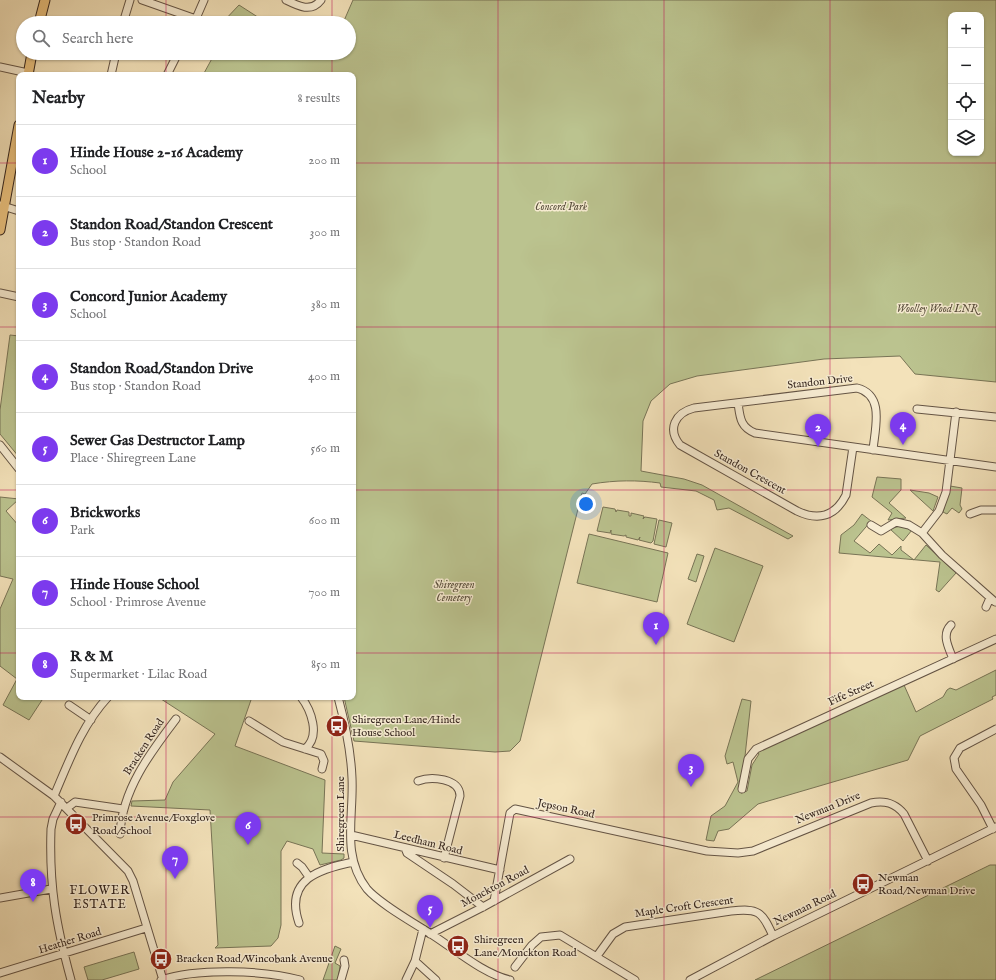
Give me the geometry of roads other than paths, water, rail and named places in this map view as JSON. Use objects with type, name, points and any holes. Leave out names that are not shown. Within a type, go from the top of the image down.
[{"type":"main road","points":[[41,16],[45,0]]},
{"type":"main road","points":[[28,72],[31,60]]},
{"type":"main road","points":[[0,230],[2,206],[16,139]]},
{"type":"street","points":[[125,16],[130,0]]},
{"type":"street","points":[[142,0],[182,16]]},
{"type":"street","points":[[197,16],[204,0]]},
{"type":"street","points":[[286,0],[306,8],[314,6],[321,0]]},
{"type":"street","points":[[112,72],[114,60]]},
{"type":"street","points":[[168,72],[174,60]]},
{"type":"street","points":[[0,67],[20,72]]},
{"type":"street","points":[[2,206],[16,210]]},
{"type":"street","points":[[0,293],[16,296]]},
{"type":"street","name":"Standon Drive","points":[[738,403],[850,389],[862,389],[872,398],[877,408],[873,450]]},
{"type":"street","points":[[738,403],[742,424],[748,431],[755,433],[996,467]]},
{"type":"street","name":"Standon Crescent","points":[[738,403],[694,408],[684,412],[679,415],[674,424],[676,440],[680,445],[808,516],[814,517],[828,514],[843,501],[846,495],[853,447]]},
{"type":"street","points":[[917,409],[996,417]]},
{"type":"street","points":[[922,533],[942,504],[946,492],[956,412]]},
{"type":"street","points":[[0,445],[16,465]]},
{"type":"street","points":[[970,514],[981,510],[996,510]]},
{"type":"street","points":[[871,525],[881,531],[891,523],[902,522],[922,533],[942,555],[992,600],[986,607]]},
{"type":"street","points":[[951,625],[947,630],[946,637],[953,659]]},
{"type":"street","name":"Fife Street","points":[[742,789],[748,759],[756,748],[996,639]]},
{"type":"street","points":[[54,796],[70,756],[91,720],[106,700]]},
{"type":"street","points":[[303,700],[308,709],[313,724],[311,739],[306,749]]},
{"type":"street","name":"Shiregreen Lane","points":[[339,700],[349,749],[352,777],[351,836],[353,862],[359,876],[369,891],[430,934],[498,979],[510,980]]},
{"type":"street","points":[[69,705],[91,720]]},
{"type":"street","name":"Bracken Road","points":[[120,834],[123,809],[136,777],[176,719]]},
{"type":"street","points":[[249,720],[283,742],[321,754],[324,761],[322,769]]},
{"type":"street","points":[[994,828],[954,764],[956,753],[960,748],[996,729]]},
{"type":"street","points":[[0,757],[61,802],[128,871],[162,980],[199,974],[244,973],[286,976],[300,980]]},
{"type":"street","points":[[418,781],[428,779],[451,782],[459,788],[460,796],[444,858]]},
{"type":"street","points":[[61,802],[53,819],[51,829],[51,889],[56,922],[71,980]]},
{"type":"street","points":[[67,808],[75,802],[123,809]]},
{"type":"street","name":"Newman Drive","points":[[707,851],[738,853],[753,850],[871,803],[887,802],[899,808],[904,814],[928,861]]},
{"type":"street","name":"Jepson Road","points":[[494,901],[510,813],[515,809],[707,851]]},
{"type":"street","name":"Newman Road","points":[[690,980],[773,936],[994,828]]},
{"type":"street","name":"Leedham Road","points":[[351,836],[500,870]]},
{"type":"street","points":[[405,848],[407,853],[454,884],[483,907]]},
{"type":"street","name":"Monckton Road","points":[[430,934],[483,907],[570,859]]},
{"type":"street","points":[[299,923],[297,895],[309,877],[324,869],[353,862]]},
{"type":"street","points":[[297,863],[302,866],[309,877]]},
{"type":"street","points":[[0,898],[31,891],[51,889]]},
{"type":"street","name":"Maple Croft Crescent","points":[[597,956],[613,934],[625,927],[748,909],[757,912],[765,918],[773,936]]},
{"type":"street","name":"Heather Road","points":[[0,973],[146,928]]},
{"type":"street","points":[[406,980],[415,961],[424,929]]},
{"type":"street","points":[[515,967],[532,945],[541,938],[560,935],[635,980]]},
{"type":"street","points":[[341,980],[345,966],[344,960]]},
{"type":"street","points":[[415,961],[436,980]]},
{"type":"place","name":"Standon Road/Standon Drive","points":[[903,445]]},
{"type":"place","name":"Standon Road/Standon Crescent","points":[[818,447]]},
{"type":"place","name":"Hinde House 2-16 Academy","points":[[656,645]]},
{"type":"place","name":"Shiregreen Lane/Hinde House School","points":[[337,726]]},
{"type":"place","name":"Concord Junior Academy","points":[[691,787]]},
{"type":"place","name":"Primrose Avenue/Foxglove Road/School","points":[[76,824]]},
{"type":"place","name":"Brickworks","points":[[248,845]]},
{"type":"place","name":"Hinde House School","points":[[175,879]]},
{"type":"place","name":"Newman Road/Newman Drive","points":[[863,884]]},
{"type":"place","name":"R & M","points":[[33,902]]},
{"type":"place","name":"Sewer Gas Destructor Lamp","points":[[430,928]]},
{"type":"place","name":"Shiregreen Lane/Monckton Road","points":[[458,946]]},
{"type":"place","name":"Bracken Road/Wincobank Avenue","points":[[161,959]]},
{"type":"district","name":"FLOWER ESTATE","points":[[100,897]]},
{"type":"park label","name":"Concord Park","points":[[561,207]]},
{"type":"park label","name":"Woolley Wood LNR","points":[[937,309]]},
{"type":"park label","name":"Shiregreen Cemetery","points":[[454,591]]}]
